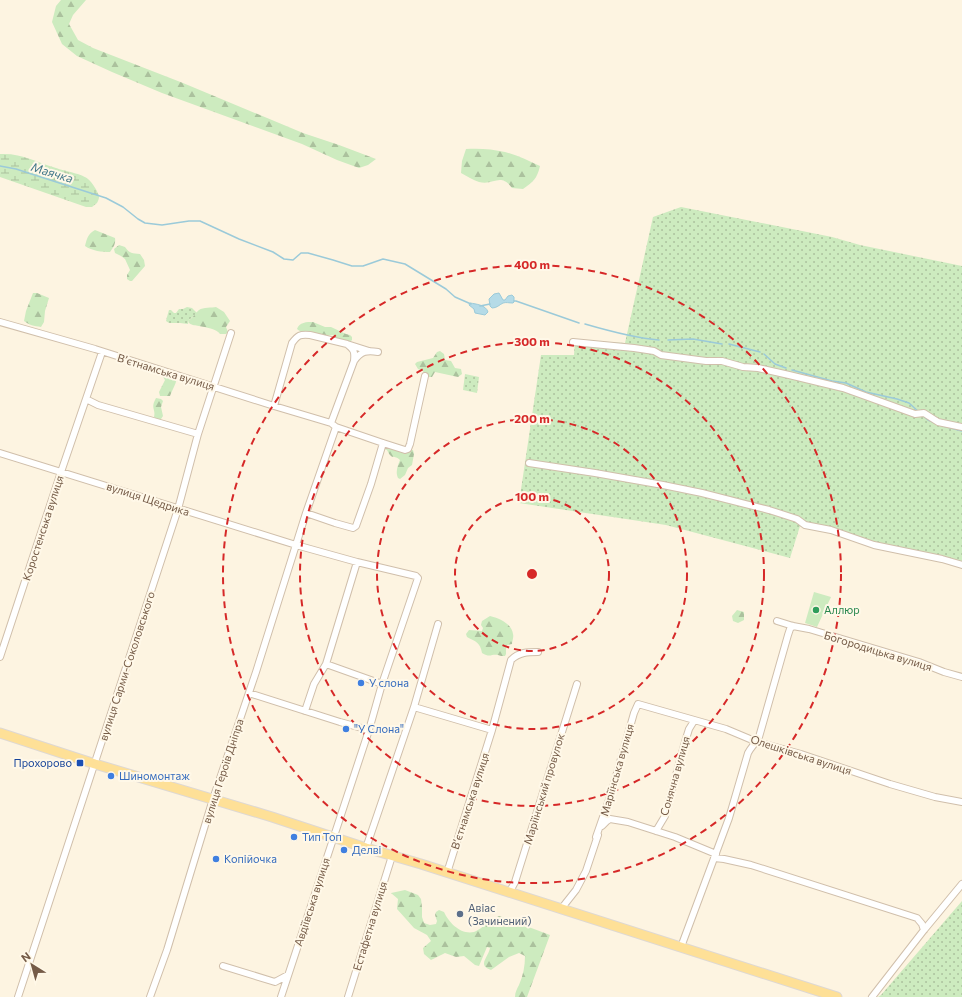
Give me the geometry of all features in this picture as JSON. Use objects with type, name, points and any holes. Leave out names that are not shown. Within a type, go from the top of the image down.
[{"type":"main road","points":[[0,733],[95,764],[272,817],[836,997]]},
{"type":"street","name":"Вʼєтнамська вулиця","points":[[0,322],[214,387],[405,450],[408,449],[410,444],[424,376]]},
{"type":"street","name":"вулиця Сарми-Соколовського","points":[[18,997],[178,509],[198,434],[231,333]]},
{"type":"street","points":[[274,406],[292,344],[300,335],[310,335],[378,352]]},
{"type":"street","points":[[573,342],[634,348],[654,351],[661,355],[699,360],[722,361],[743,367],[758,368],[789,374],[843,388],[915,414],[924,413],[938,422],[962,427]]},
{"type":"street","points":[[347,344],[354,350],[354,361]]},
{"type":"street","points":[[354,361],[358,355],[368,350]]},
{"type":"street","name":"Коростенська вулиця","points":[[0,657],[102,352]]},
{"type":"street","name":"вулиця Героїв Дніпра","points":[[150,997],[213,799],[249,693],[354,361]]},
{"type":"street","points":[[86,398],[98,405],[198,434]]},
{"type":"street","points":[[306,513],[335,523],[355,527],[371,484],[383,443]]},
{"type":"street","name":"вулиця Щедрика","points":[[0,453],[296,545]]},
{"type":"street","points":[[529,463],[603,474],[702,493],[797,519],[805,524],[831,530],[874,545],[895,548],[913,554],[942,559],[962,565]]},
{"type":"street","points":[[296,545],[357,562],[326,664],[314,684],[306,711]]},
{"type":"street","name":"Авдіївська вулиця","points":[[281,995],[418,578],[416,576],[357,562]]},
{"type":"street","name":"Богородицька вулиця","points":[[778,621],[919,662],[962,677]]},
{"type":"street","points":[[366,848],[414,707],[438,624]]},
{"type":"street","points":[[681,947],[729,818],[748,752],[757,742],[759,737],[788,634],[793,626]]},
{"type":"street","name":"Вʼєтнамська вулиця","points":[[447,873],[492,730],[511,660],[523,653],[538,652]]},
{"type":"street","points":[[326,664],[382,684]]},
{"type":"street","name":"Маріїнський провулок","points":[[509,893],[516,882],[577,684]]},
{"type":"street","points":[[249,693],[369,730]]},
{"type":"street","name":"Маріїнська вулиця","points":[[561,909],[576,890],[586,871],[634,713],[638,704],[640,704]]},
{"type":"street","name":"Олешківська вулиця","points":[[640,704],[694,721],[726,729],[757,742],[801,754],[890,784],[935,797],[962,802]]},
{"type":"street","points":[[414,707],[492,730]]},
{"type":"street","name":"Сонячна вулиця","points":[[656,831],[665,816],[689,729],[694,721]]},
{"type":"street","points":[[596,837],[603,825],[610,819],[628,822],[675,837],[724,859],[751,865],[918,918],[924,930]]},
{"type":"street","name":"Естафетна вулиця","points":[[348,997],[392,856]]},
{"type":"street","points":[[872,997],[962,884]]},
{"type":"street","points":[[223,966],[275,982],[288,975]]},
{"type":"street","points":[[275,982],[281,995]]},
{"type":"green space","points":[[61,0],[86,0],[73,15],[69,24],[78,40],[93,48],[183,83],[303,133],[376,159],[368,165],[359,168],[302,144],[162,93],[77,56],[62,44],[52,22],[56,6]]},
{"type":"green space","points":[[466,149],[486,149],[505,152],[540,166],[534,180],[523,189],[512,188],[508,183],[500,180],[484,183],[479,182],[461,173],[462,161]]},
{"type":"green space","points":[[0,154],[22,156],[86,177],[99,195],[97,203],[92,207],[86,207],[0,177]]},
{"type":"green space","points":[[681,207],[832,237],[860,245],[962,266],[962,567],[849,535],[800,526],[790,558],[666,525],[519,503],[541,355],[574,355],[575,340],[625,343],[653,217]]},
{"type":"green space","points":[[95,230],[115,238],[115,244],[110,252],[94,250],[85,246],[88,236]]},
{"type":"green space","points":[[119,245],[125,247],[131,253],[140,254],[144,260],[145,266],[132,281],[127,279],[127,275],[130,270],[125,259],[115,253],[114,249]]},
{"type":"green space","points":[[33,293],[49,298],[45,311],[44,322],[41,327],[24,321]]},
{"type":"green space","points":[[187,307],[192,308],[197,313],[189,320],[188,324],[169,323],[166,321],[169,310],[176,313],[179,309]]},
{"type":"green space","points":[[216,307],[224,312],[230,321],[226,327],[228,332],[226,334],[220,334],[214,330],[189,323],[189,320],[199,310]]},
{"type":"green space","points":[[313,322],[325,327],[331,327],[350,335],[352,340],[350,342],[339,341],[333,335],[323,336],[321,334],[308,334],[297,329],[301,324]]},
{"type":"green space","points":[[440,351],[444,354],[445,360],[451,361],[455,368],[461,369],[462,374],[458,377],[435,372],[432,377],[428,377],[423,371],[418,369],[415,364],[417,362],[433,358],[437,352]]},
{"type":"green space","points":[[163,374],[177,377],[170,396],[160,396],[159,392],[165,380]]},
{"type":"green space","points":[[465,374],[479,377],[477,393],[463,390]]},
{"type":"green space","points":[[156,398],[163,401],[161,407],[163,416],[158,420],[154,417],[153,406]]},
{"type":"green space","points":[[385,445],[393,450],[413,450],[414,454],[412,465],[400,479],[398,478],[397,469],[400,460],[390,455],[387,450],[384,449]]},
{"type":"green space","name":"Аллюр","points":[[814,592],[831,597],[817,627],[805,623]]},
{"type":"green space","points":[[737,610],[744,612],[744,620],[738,623],[733,621],[732,616]]},
{"type":"green space","points":[[490,616],[508,624],[512,630],[512,644],[507,645],[505,656],[489,656],[482,653],[477,643],[467,637],[466,634],[469,630],[482,631],[482,621]]},
{"type":"green space","points":[[405,890],[418,895],[421,899],[422,917],[424,923],[430,925],[436,924],[437,921],[435,915],[439,910],[444,912],[452,924],[465,932],[474,932],[499,916],[550,935],[527,997],[515,997],[523,975],[525,963],[525,956],[519,953],[509,957],[491,970],[485,966],[484,963],[490,948],[487,947],[479,966],[475,965],[464,956],[456,957],[445,953],[431,960],[424,954],[423,948],[431,941],[427,935],[414,928],[397,909],[398,899],[391,893]]},
{"type":"green space","points":[[962,901],[962,997],[878,997],[881,995]]},
{"type":"water","points":[[499,293],[503,300],[512,295],[514,297],[514,302],[503,303],[492,308],[490,306],[489,299],[494,294]]},
{"type":"water","points":[[470,303],[483,306],[488,312],[485,315],[475,313],[474,309],[469,305]]},
{"type":"waterway","name":"Маячка","points":[[0,166],[16,169],[106,198],[123,207],[145,223],[162,225],[200,221],[239,239],[273,252],[284,259],[293,260],[301,253],[308,253],[352,266],[363,266],[383,259],[405,264],[446,289],[455,297],[471,304]]},
{"type":"waterway","points":[[514,301],[579,323]]},
{"type":"waterway","points":[[480,306],[490,304]]},
{"type":"waterway","points":[[585,324],[612,332],[659,340]]},
{"type":"waterway","points":[[668,340],[693,339],[722,344]]},
{"type":"waterway","points":[[729,344],[760,352]]},
{"type":"waterway","points":[[764,354],[775,364],[786,368]]},
{"type":"waterway","points":[[792,370],[832,381],[846,383],[866,392],[897,399],[909,403],[919,412]]},
{"type":"waterway","points":[[922,415],[935,423]]},
{"type":"waterway","points":[[943,426],[962,431]]},
{"type":"place","name":"Аллюр","points":[[816,610]]},
{"type":"place","name":"У слона","points":[[361,683]]},
{"type":"place","name":"\"У Слона\"","points":[[346,729]]},
{"type":"place","name":"Прохорово","points":[[80,763]]},
{"type":"place","name":"Шиномонтаж","points":[[111,776]]},
{"type":"place","name":"Тип Топ","points":[[294,837]]},
{"type":"place","name":"Делві","points":[[344,850]]},
{"type":"place","name":"Копійочка","points":[[216,859]]},
{"type":"place","name":"Авіас (Зачинений)","points":[[460,914]]}]
